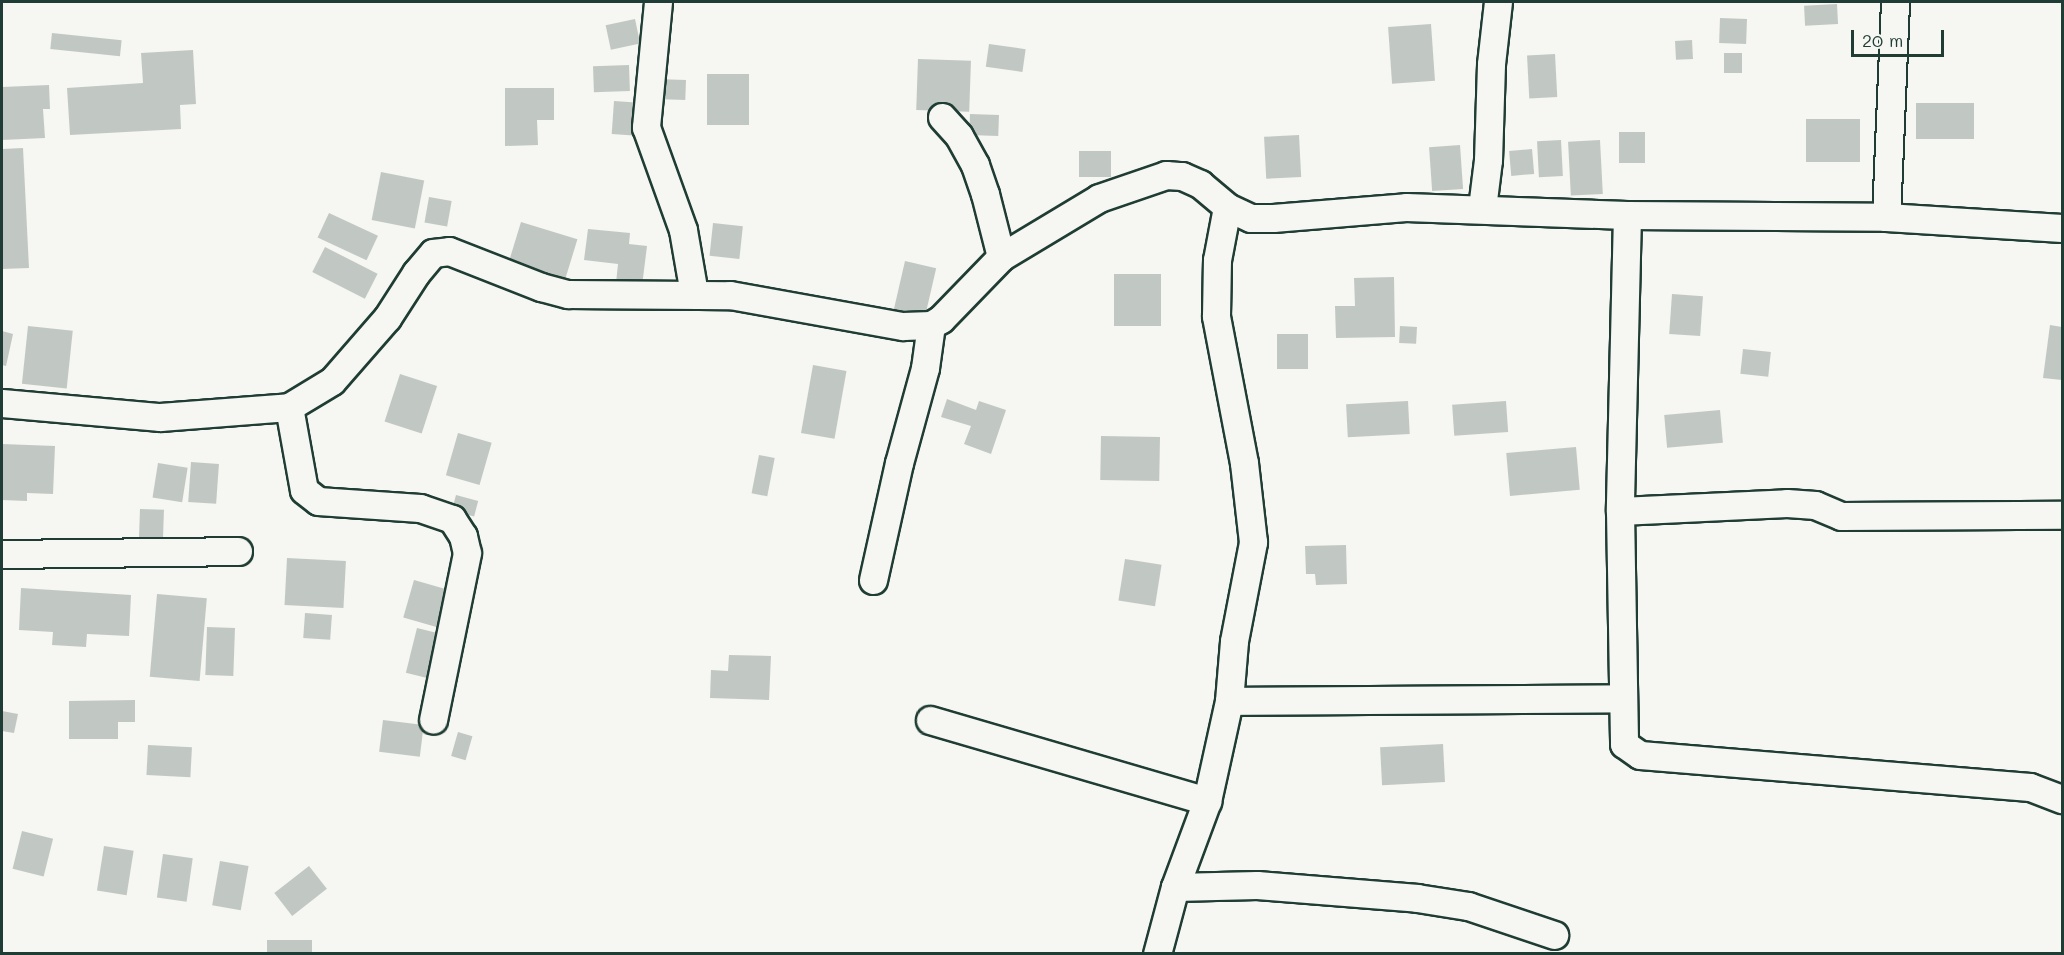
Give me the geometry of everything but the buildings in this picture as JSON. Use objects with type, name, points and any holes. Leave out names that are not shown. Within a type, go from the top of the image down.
[{"type":"street","points":[[658,2],[646,127],[683,230],[694,294]]},
{"type":"street","points":[[1482,208],[1488,160],[1491,64],[1498,2]]},
{"type":"street","points":[[1886,217],[1895,2]]},
{"type":"street","points":[[942,117],[958,136],[975,165],[1001,256]]},
{"type":"street","points":[[2,403],[160,417],[289,407],[332,381],[387,318],[416,273],[433,253],[449,251],[541,287],[568,294],[730,295],[903,326],[931,325],[941,319],[1001,256],[1099,198],[1166,175],[1182,176],[1200,184],[1227,207],[1251,218],[1406,207],[1627,215],[1886,217],[2062,228]]},
{"type":"street","points":[[1157,954],[1175,887],[1207,801],[1229,701],[1234,641],[1253,542],[1244,463],[1216,316],[1217,260],[1227,207]]},
{"type":"street","points":[[1627,215],[1620,512],[1624,744],[1640,755],[2030,787],[2062,799]]},
{"type":"street","points":[[873,580],[899,463],[925,368],[931,325]]},
{"type":"street","points":[[289,407],[304,490],[318,501],[420,508],[452,519],[463,536],[467,553],[433,720]]},
{"type":"street","points":[[1620,512],[1787,503],[1815,506],[1841,516],[2062,515]]},
{"type":"street","points":[[2,554],[238,550]]},
{"type":"street","points":[[1229,701],[1623,698]]},
{"type":"street","points":[[930,720],[1207,801]]},
{"type":"street","points":[[1175,887],[1257,885],[1417,898],[1468,906],[1554,935]]}]
